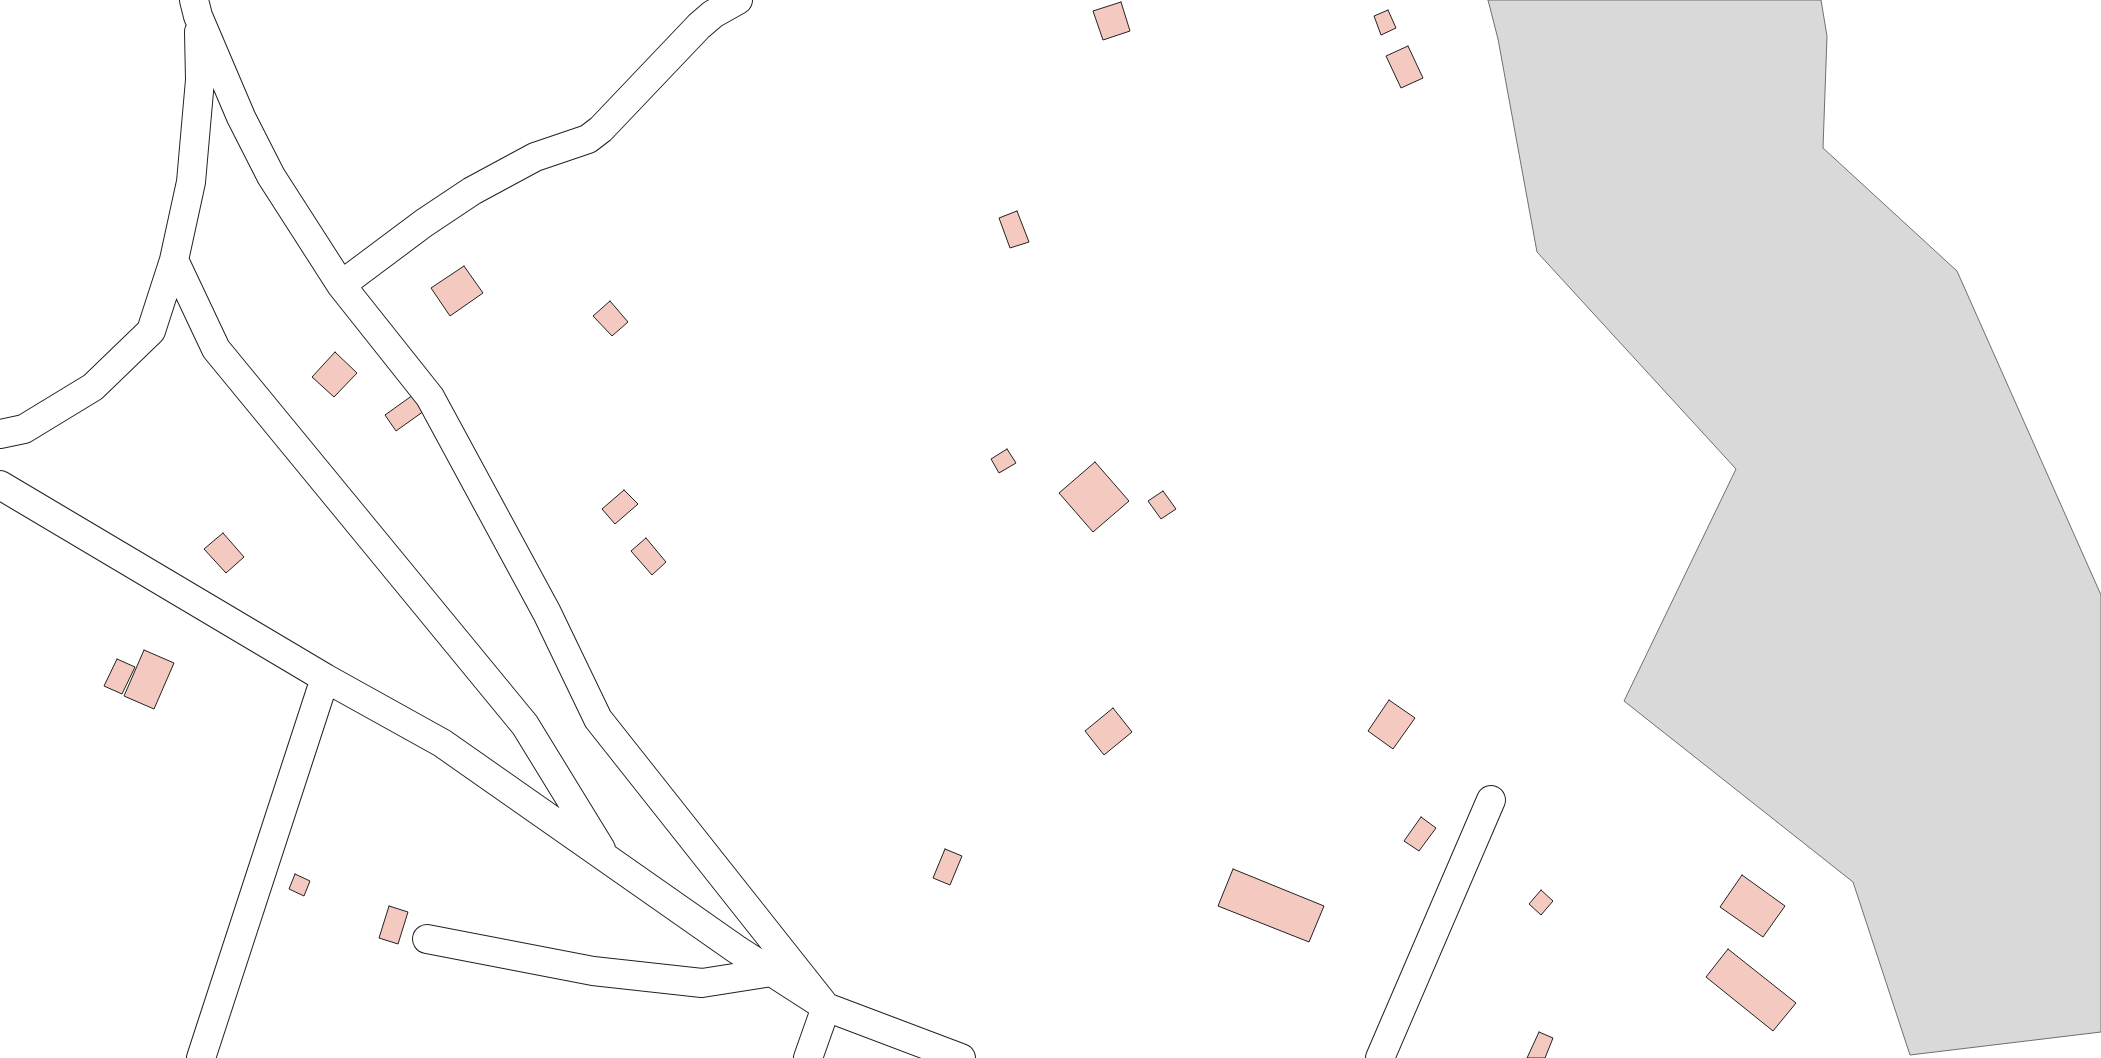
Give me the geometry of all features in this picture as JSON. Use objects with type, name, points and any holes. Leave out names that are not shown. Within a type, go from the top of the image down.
[{"type":"street","points":[[341,285],[424,223],[472,191],[535,157],[588,139],[601,129],[699,26],[712,14],[738,0]]},
{"type":"street","points":[[196,8],[242,117],[271,176],[341,285],[430,397],[547,613],[598,719],[826,1007]]},
{"type":"street","points":[[0,434],[24,429],[92,387],[151,331],[174,260],[191,182],[200,80],[196,8]]},
{"type":"street","points":[[174,260],[216,349],[525,725],[607,859]]},
{"type":"street","points":[[0,485],[325,678],[442,743],[736,949],[826,1007],[961,1058]]},
{"type":"street","points":[[201,1058],[325,678]]},
{"type":"street","points":[[1380,1058],[1491,800]]},
{"type":"street","points":[[427,939],[593,971],[702,983],[772,972]]},
{"type":"street","points":[[808,1058],[826,1007]]},
{"type":"shaded area","points":[[1488,0],[1821,0],[1827,36],[1823,148],[1957,271],[2101,595],[2101,1032],[1910,1055],[1853,882],[1624,701],[1736,469],[1537,252],[1498,39]]},
{"type":"building","points":[[1121,2],[1130,31],[1103,40],[1093,11]]},
{"type":"building","points":[[1388,10],[1396,28],[1381,35],[1374,16]]},
{"type":"building","points":[[1408,46],[1423,78],[1401,88],[1386,56]]},
{"type":"building","points":[[1017,211],[1029,242],[1010,248],[999,218]]},
{"type":"building","points":[[464,266],[483,293],[450,316],[431,288]]},
{"type":"building","points":[[610,301],[628,322],[612,336],[593,316]]},
{"type":"building","points":[[335,352],[357,373],[334,397],[312,377]]},
{"type":"building","points":[[420,390],[431,406],[396,431],[385,415]]},
{"type":"building","points":[[1007,449],[1016,463],[999,473],[991,459]]},
{"type":"building","points":[[1095,462],[1129,501],[1093,532],[1059,493]]},
{"type":"building","points":[[624,490],[638,504],[615,524],[602,509]]},
{"type":"building","points":[[1163,491],[1176,509],[1161,519],[1148,501]]},
{"type":"building","points":[[223,533],[244,557],[226,573],[204,549]]},
{"type":"building","points":[[646,538],[666,562],[652,575],[631,551]]},
{"type":"building","points":[[144,650],[174,663],[154,709],[124,696]]},
{"type":"building","points":[[117,659],[135,667],[122,694],[104,686]]},
{"type":"building","points":[[1389,700],[1415,718],[1393,749],[1368,731]]},
{"type":"building","points":[[1113,708],[1132,732],[1104,755],[1085,731]]},
{"type":"building","points":[[1421,817],[1436,828],[1419,851],[1404,841]]},
{"type":"building","points":[[945,849],[962,856],[950,885],[933,878]]},
{"type":"building","points":[[1233,869],[1324,906],[1309,942],[1218,906]]},
{"type":"building","points":[[295,874],[310,881],[304,896],[289,889]]},
{"type":"building","points":[[1742,875],[1785,906],[1763,937],[1720,907]]},
{"type":"building","points":[[1541,890],[1553,901],[1541,915],[1529,904]]},
{"type":"building","points":[[389,906],[408,912],[398,944],[379,938]]},
{"type":"building","points":[[1728,949],[1796,1003],[1773,1031],[1706,977]]},
{"type":"building","points":[[1539,1032],[1553,1038],[1545,1058],[1527,1058]]}]
